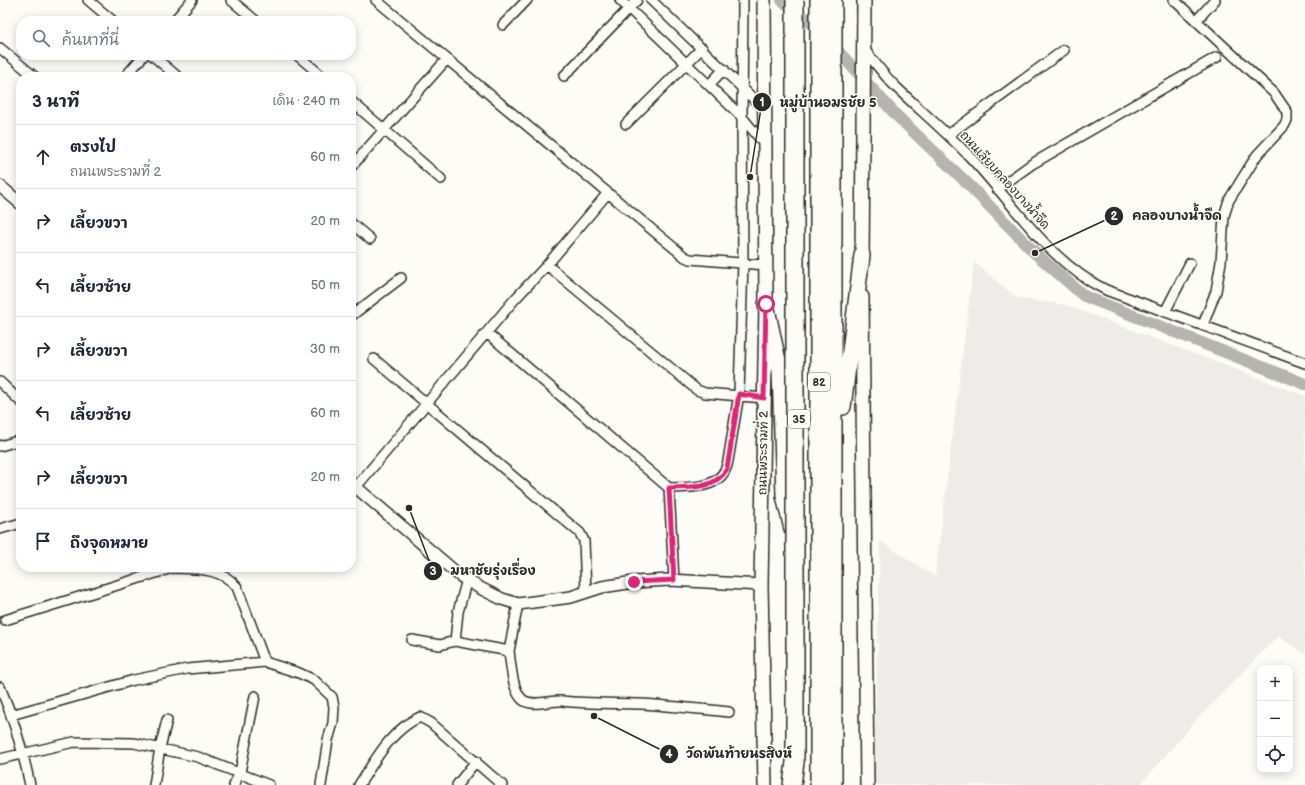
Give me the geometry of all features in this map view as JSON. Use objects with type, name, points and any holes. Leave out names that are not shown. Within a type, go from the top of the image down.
[{"type":"highway","name":"35","points":[[796,0],[798,54],[800,785]]},
{"type":"highway","name":"82","points":[[793,785],[795,762],[796,0]]},
{"type":"highway","name":"82","points":[[819,0],[819,785]]},
{"type":"highway","points":[[834,0],[834,785]]},
{"type":"highway","points":[[834,527],[847,367],[862,255]]},
{"type":"highway","points":[[766,304],[780,370],[784,496],[790,523],[800,537]]},
{"type":"highway","points":[[819,764],[823,785]]},
{"type":"main road","points":[[864,0],[862,53],[862,255],[867,785]]},
{"type":"main road","name":"ถนนพระรามที่ 2","points":[[764,1],[766,304],[761,584],[765,785]]},
{"type":"street","points":[[88,0],[107,16]]},
{"type":"street","points":[[178,16],[192,0]]},
{"type":"street","points":[[231,0],[250,16]]},
{"type":"street","points":[[376,0],[607,194],[685,257],[690,259],[766,265]]},
{"type":"street","points":[[503,25],[527,0]]},
{"type":"street","points":[[620,0],[742,117],[765,145]]},
{"type":"street","points":[[564,76],[637,0]]},
{"type":"street","points":[[651,0],[765,110]]},
{"type":"street","points":[[486,333],[669,488],[702,487],[722,477],[727,469],[739,394],[743,262],[743,0]]},
{"type":"street","points":[[1174,0],[1274,93],[1286,112],[1287,120],[1284,126],[1257,155],[1229,200],[1224,216],[1221,262],[1216,291],[1203,325]]},
{"type":"street","points":[[1196,21],[1215,0]]},
{"type":"street","points":[[0,48],[29,72]]},
{"type":"street","points":[[626,124],[702,48]]},
{"type":"street","points":[[948,135],[1064,50]]},
{"type":"street","name":"ถนนเลียบคลองบางน้ำจืด","points":[[862,53],[948,135],[1012,207],[1059,256],[1088,279],[1106,290],[1305,363]]},
{"type":"street","points":[[997,189],[1032,164],[1217,57]]},
{"type":"street","points":[[356,161],[447,59]]},
{"type":"street","points":[[129,72],[140,60]]},
{"type":"street","points":[[158,60],[172,72]]},
{"type":"street","points":[[303,60],[317,72]]},
{"type":"street","points":[[709,85],[724,69]]},
{"type":"street","points":[[356,105],[441,179]]},
{"type":"street","points":[[0,186],[16,199]]},
{"type":"street","points":[[356,483],[426,404],[515,299],[547,265],[607,194]]},
{"type":"street","points":[[356,227],[370,239]]},
{"type":"street","points":[[1165,312],[1190,263]]},
{"type":"street","points":[[547,265],[697,390],[704,393],[739,394],[764,398]]},
{"type":"street","points":[[356,312],[401,278]]},
{"type":"street","points":[[374,359],[580,532],[584,541],[586,592]]},
{"type":"street","points":[[0,382],[16,397]]},
{"type":"street","points":[[0,446],[16,441]]},
{"type":"street","points":[[356,487],[467,580],[502,599],[518,604],[571,597],[586,592],[634,582],[674,580],[761,584]]},
{"type":"street","points":[[669,488],[674,580]]},
{"type":"street","points":[[0,529],[16,524]]},
{"type":"street","points":[[4,620],[158,572]]},
{"type":"street","points":[[213,572],[223,574],[231,579],[237,587],[265,662]]},
{"type":"street","points":[[455,641],[458,612],[467,580]]},
{"type":"street","points":[[518,604],[509,651],[513,681],[521,698],[530,703],[557,701],[583,704],[640,704],[729,712]]},
{"type":"street","points":[[412,640],[440,645],[455,641],[509,651]]},
{"type":"street","points":[[11,715],[134,680],[187,669],[265,662],[299,673],[314,680],[332,697],[334,707],[333,723],[328,740],[321,785]]},
{"type":"street","points":[[0,688],[11,715],[23,754],[30,785]]},
{"type":"street","points":[[234,785],[240,772],[255,696]]},
{"type":"street","points":[[359,785],[389,740],[408,723],[420,717],[431,723],[502,785]]},
{"type":"street","points":[[154,785],[160,748],[168,720]]},
{"type":"street","points":[[0,759],[74,742],[134,743],[198,757],[240,772],[269,785]]},
{"type":"street","points":[[457,785],[476,761]]},
{"type":"shaded area","points":[[974,262],[1017,298],[1066,305],[1305,396],[1305,654],[1278,636],[1198,718],[1140,785],[874,785],[880,541],[935,577]]},
{"type":"waterway","points":[[782,0],[817,28],[897,116],[966,182],[1035,253],[1084,296],[1305,384]]},
{"type":"place","name":"หมู่บ้านอมรชัย 5","points":[[750,177]]},
{"type":"place","name":"คลองบางน้ำจืด","points":[[1035,253]]},
{"type":"place","name":"มหาชัยรุ่งเรื่อง","points":[[409,508]]},
{"type":"place","name":"วัดพันท้ายนรสิงห์","points":[[594,716]]},
{"type":"route","points":[[634,582],[674,580],[669,488],[702,487],[722,477],[727,469],[739,394],[764,398],[766,304]]}]
